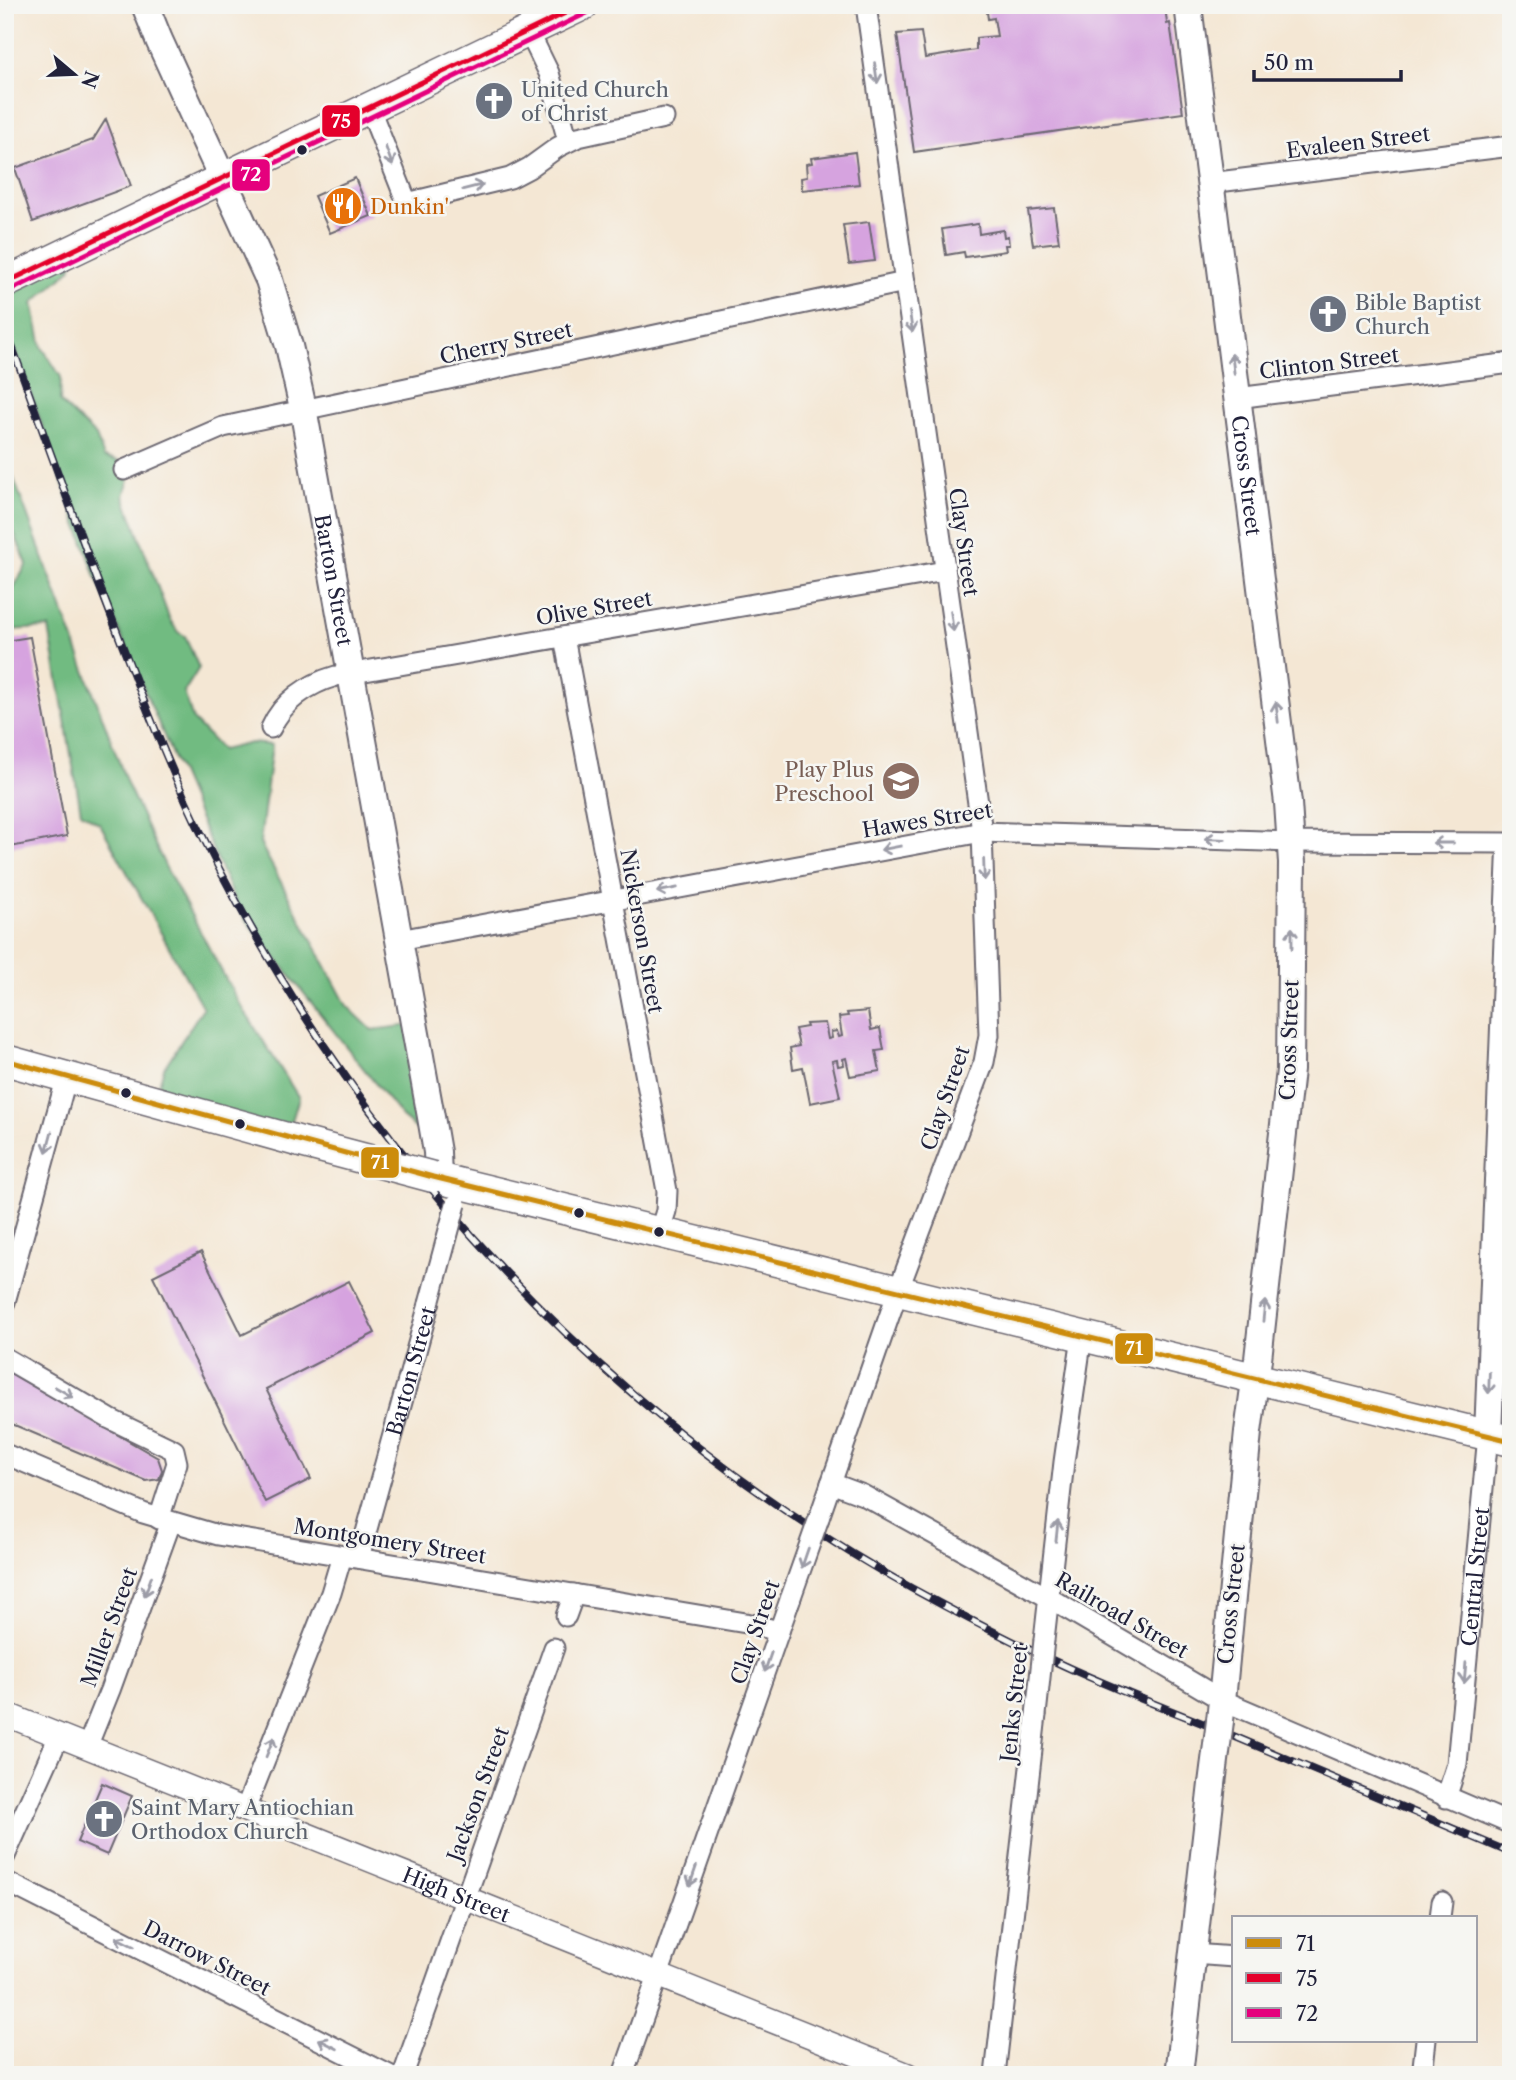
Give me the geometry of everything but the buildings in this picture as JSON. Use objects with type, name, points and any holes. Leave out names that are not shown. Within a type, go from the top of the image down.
[{"type":"main road","name":"Barton Street","points":[[145,5],[260,257],[289,346],[303,408],[435,1140],[447,1186]]},
{"type":"main road","points":[[5,283],[583,5]]},
{"type":"main road","name":"Cross Street","points":[[1179,2075],[1290,1070],[1292,842],[1188,5]]},
{"type":"main road","name":"Central Street","points":[[1499,1438],[1511,849]]},
{"type":"main road","points":[[5,1059],[447,1186],[659,1233],[1499,1438]]},
{"type":"street","name":"Clay Street","points":[[623,2075],[898,1292],[988,1049],[989,999],[982,832],[866,5]]},
{"type":"street","points":[[529,32],[549,73],[568,141]]},
{"type":"street","points":[[370,109],[407,203],[510,178],[578,137],[664,118]]},
{"type":"street","name":"Evaleen Street","points":[[1210,183],[1511,146]]},
{"type":"street","name":"Cherry Street","points":[[124,470],[223,427],[905,282]]},
{"type":"street","name":"Clinton Street","points":[[1237,398],[1511,363]]},
{"type":"street","name":"Olive Street","points":[[271,728],[281,712],[308,687],[322,680],[350,673],[945,571]]},
{"type":"street","name":"Nickerson Street","points":[[564,636],[667,1191],[666,1211],[659,1233]]},
{"type":"street","name":"Hawes Street","points":[[399,940],[982,832],[1292,842],[1511,844]]},
{"type":"street","points":[[5,1302],[66,1076]]},
{"type":"street","name":"Barton Street","points":[[245,1810],[331,1593],[350,1557],[429,1304],[447,1186]]},
{"type":"street","name":"Jenks Street","points":[[995,2075],[1064,1462],[1082,1336]]},
{"type":"street","name":"Miller Street","points":[[5,1358],[110,1419],[174,1450],[177,1463],[165,1520],[110,1690],[87,1747]]},
{"type":"street","name":"Central Street","points":[[1446,1798],[1457,1763],[1499,1438]]},
{"type":"street","name":"Montgomery Street","points":[[5,1454],[92,1493],[165,1520],[230,1537],[746,1623],[779,1631]]},
{"type":"street","name":"Railroad Street","points":[[831,1483],[863,1495],[1049,1598],[1221,1711],[1511,1824]]},
{"type":"street","points":[[566,1616],[574,1594]]},
{"type":"street","name":"Jackson Street","points":[[403,2075],[554,1648]]},
{"type":"street","name":"High Street","points":[[5,1714],[908,2075]]},
{"type":"street","points":[[5,1856],[59,1736]]},
{"type":"street","name":"Darrow Street","points":[[5,1881],[389,2075]]},
{"type":"street","points":[[1193,1954],[1232,1957]]},
{"type":"street","points":[[1422,2075],[1426,2042]]},
{"type":"green space","points":[[76,257],[70,270],[33,303],[42,347],[61,377],[60,402],[96,436],[104,457],[133,465],[124,496],[170,620],[178,632],[185,636],[199,668],[184,692],[193,720],[222,750],[251,743],[272,745],[260,843],[347,1006],[372,1030],[418,1024],[452,1158],[402,1117],[245,919],[236,904],[96,577],[17,355],[5,329],[5,277]]},
{"type":"green space","points":[[5,455],[128,786],[166,868],[235,996],[299,1098],[287,1137],[154,1100],[164,1068],[203,1008],[100,824],[81,812],[49,628],[5,630],[5,603],[27,564],[5,511]]},
{"type":"railway","points":[[5,327],[136,681],[176,779],[206,843],[269,958],[339,1067],[417,1171],[502,1269],[594,1360],[693,1443],[799,1520],[911,1588],[998,1634],[1093,1679],[1511,1853]]},
{"type":"transit line","name":"75","points":[[5,283],[582,5]]},
{"type":"transit line","name":"72","points":[[9,291],[587,13]]},
{"type":"transit line","name":"71","points":[[5,1060],[433,1177],[1511,1441]]},
{"type":"place","name":"United Church of Christ","points":[[494,101]]},
{"type":"place","name":"Dunkin'","points":[[343,206]]},
{"type":"place","name":"Bible Baptist Church","points":[[1328,314]]},
{"type":"place","name":"Play Plus Preschool","points":[[901,781]]},
{"type":"place","name":"Saint Mary Antiochian Orthodox Church","points":[[104,1819]]}]
